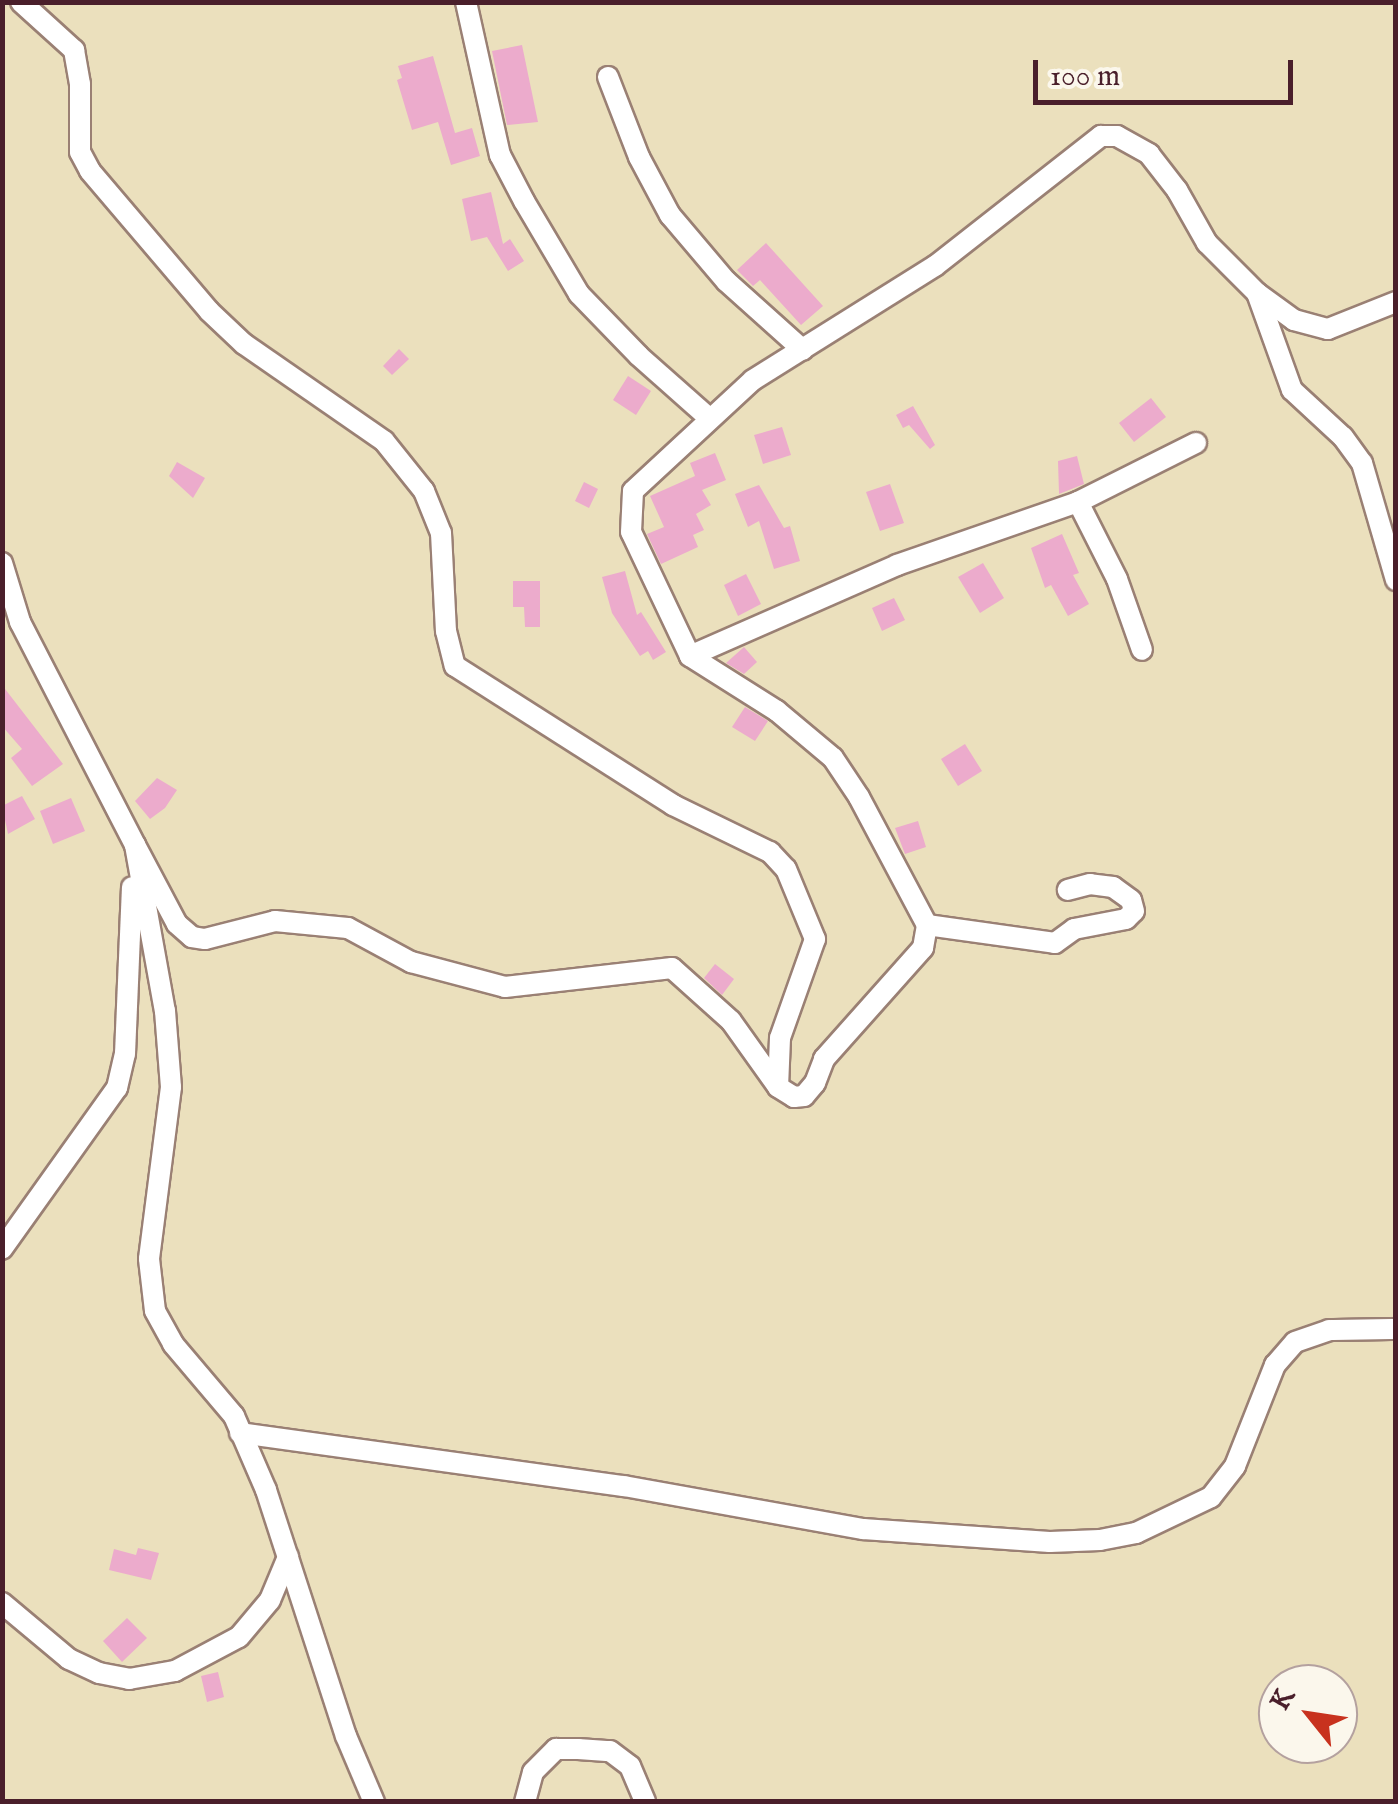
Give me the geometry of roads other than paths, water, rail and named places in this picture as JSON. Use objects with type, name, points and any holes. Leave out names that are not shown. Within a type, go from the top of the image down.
[{"type":"street","points":[[20,2],[74,50],[80,84],[80,152],[90,170],[232,333],[384,441],[424,490],[441,534],[446,631],[455,666],[673,805],[770,852],[786,869],[815,939],[780,1038],[778,1086]]},
{"type":"street","points":[[466,2],[500,154],[534,217],[579,294],[638,356],[708,418]]},
{"type":"street","points":[[608,77],[638,157],[670,215],[726,281],[803,350]]},
{"type":"street","points":[[2,563],[20,622],[177,924],[192,936],[205,939],[276,921],[348,928],[411,962],[505,988],[672,968],[731,1022],[778,1086],[794,1096],[804,1096],[815,1083],[824,1059],[923,948],[926,925],[860,797],[833,758],[777,711],[690,656],[631,532],[632,491],[754,380],[935,266],[1102,136],[1117,136],[1149,154],[1177,190],[1206,242],[1257,294],[1294,320],[1328,328],[1396,302]]},
{"type":"street","points":[[1257,294],[1292,390],[1344,437],[1362,463],[1396,580]]},
{"type":"street","points":[[690,656],[897,565],[1078,502],[1196,443]]},
{"type":"street","points":[[1078,502],[1117,579],[1142,650]]},
{"type":"street","points":[[2,1249],[50,1188],[117,1088],[125,1054],[136,845]]},
{"type":"street","points":[[136,845],[165,1012],[171,1087],[149,1258],[155,1311],[173,1344],[234,1416],[288,1557],[346,1736],[374,1802]]},
{"type":"street","points":[[926,925],[1055,943],[1074,929],[1126,918],[1134,911],[1131,900],[1113,888],[1090,884],[1068,890]]},
{"type":"street","points":[[240,1432],[624,1486],[862,1530],[1050,1542],[1100,1540],[1136,1532],[1211,1498],[1235,1466],[1275,1365],[1295,1342],[1329,1330],[1396,1330]]},
{"type":"street","points":[[2,1602],[69,1658],[99,1673],[129,1679],[175,1671],[239,1638],[270,1600],[288,1557]]},
{"type":"street","points":[[525,1802],[533,1772],[556,1749],[610,1751],[630,1766],[646,1802]]}]
